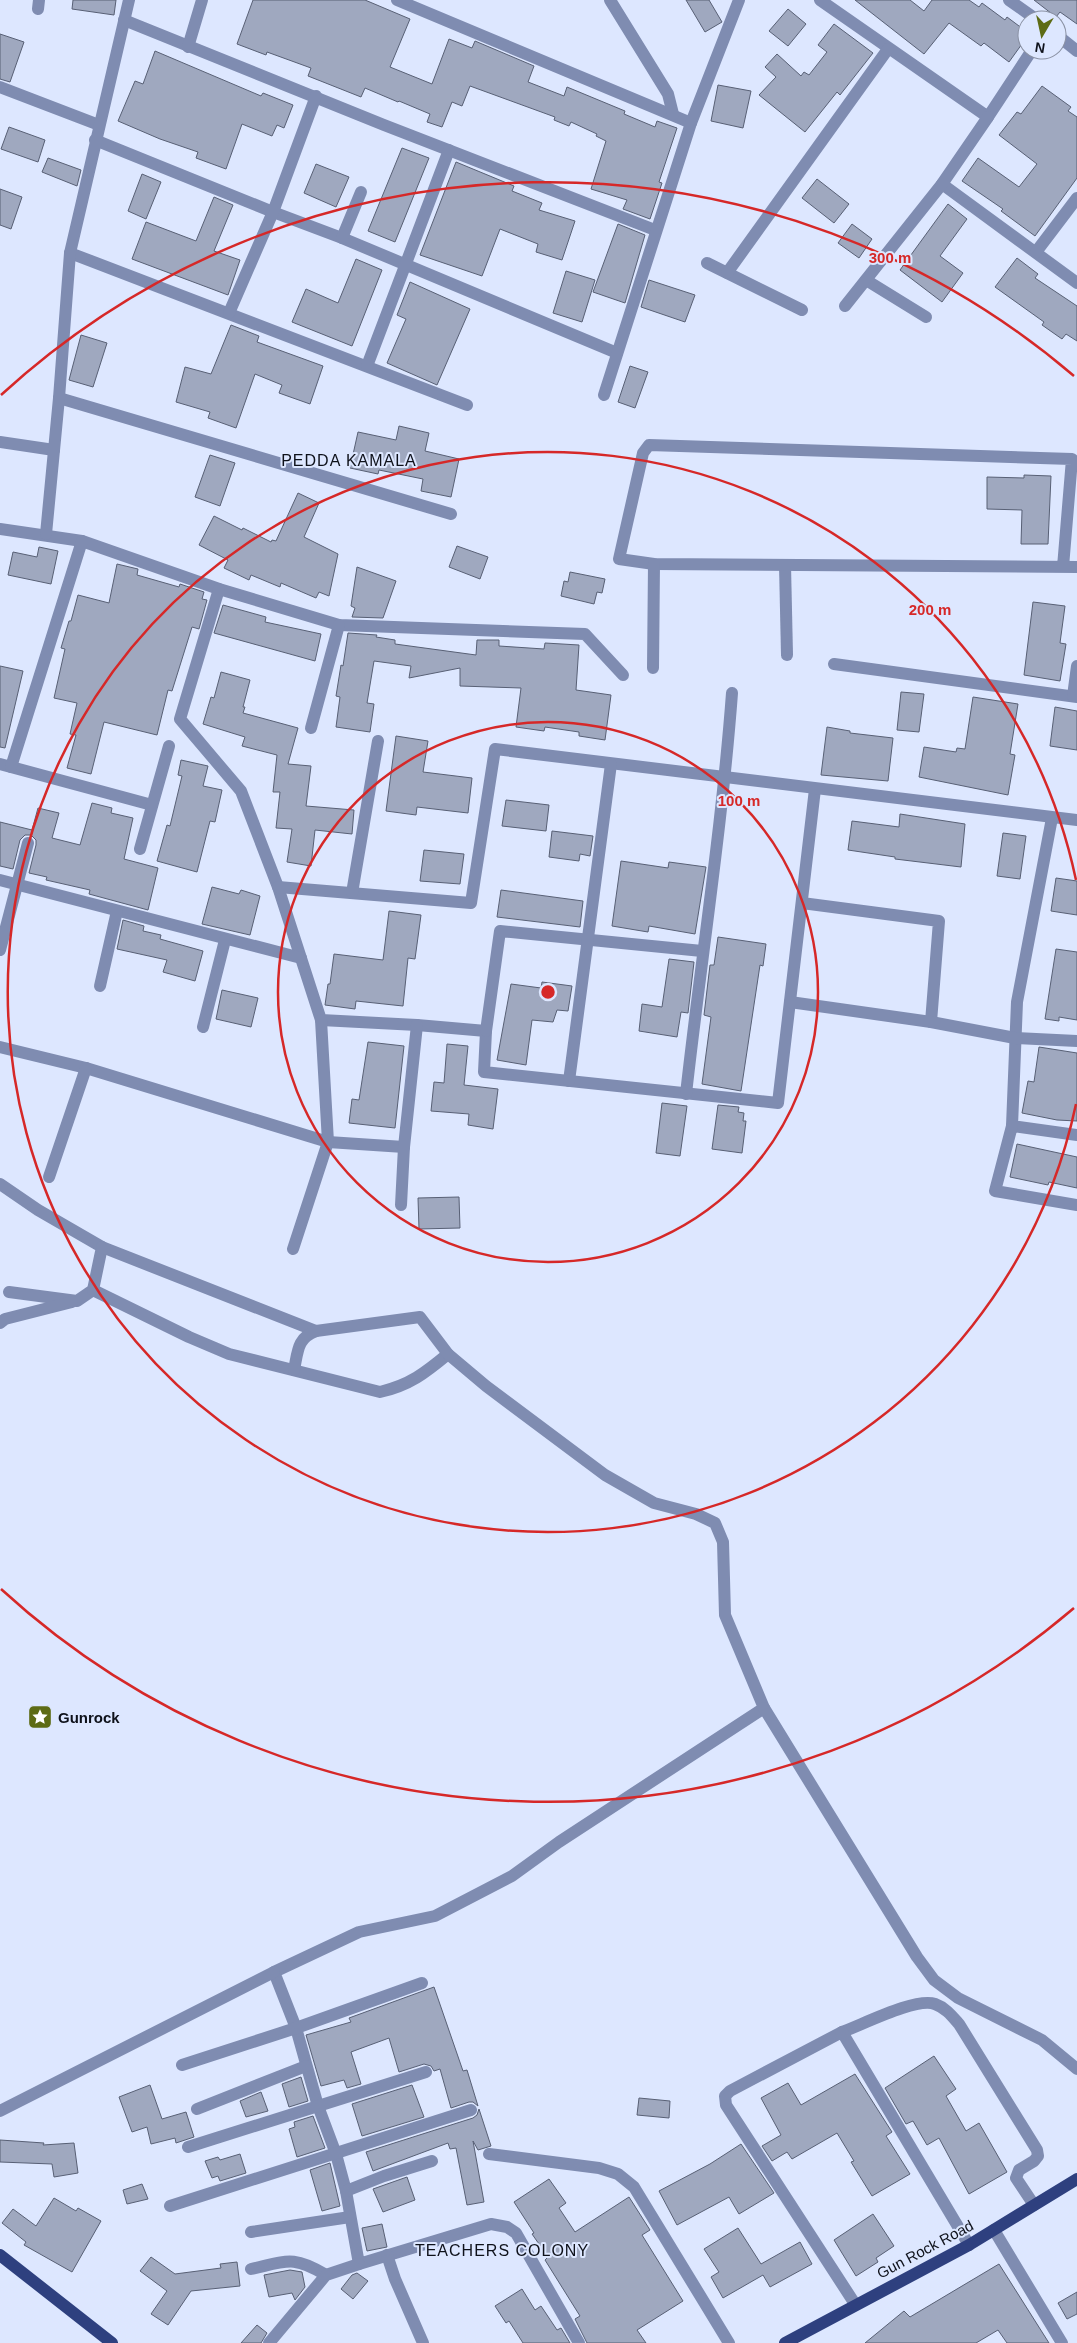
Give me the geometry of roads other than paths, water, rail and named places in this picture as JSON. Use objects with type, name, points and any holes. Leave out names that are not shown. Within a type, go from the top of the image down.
[{"type":"main road","name":"Gun Rock Road","points":[[785,2343],[855,2304],[969,2245],[1077,2179]]},
{"type":"main road","points":[[0,2255],[112,2343]]},
{"type":"street","points":[[46,534],[70,253],[129,0]]},
{"type":"street","points":[[188,46],[202,0]]},
{"type":"street","points":[[397,0],[691,122]]},
{"type":"street","points":[[610,0],[668,94],[673,114]]},
{"type":"street","points":[[604,394],[691,122],[739,0]]},
{"type":"street","points":[[820,0],[988,118]]},
{"type":"street","points":[[1009,0],[1023,10]]},
{"type":"street","points":[[124,20],[655,230]]},
{"type":"street","points":[[1067,43],[1077,51]]},
{"type":"street","points":[[727,272],[888,49]]},
{"type":"street","points":[[845,306],[942,184],[1026,60]]},
{"type":"street","points":[[1,90],[99,125]]},
{"type":"street","points":[[229,313],[273,212],[316,96]]},
{"type":"street","points":[[96,140],[342,238],[617,352]]},
{"type":"street","points":[[367,366],[450,150]]},
{"type":"street","points":[[942,184],[1077,283]]},
{"type":"street","points":[[342,238],[361,192]]},
{"type":"street","points":[[1036,252],[1077,198]]},
{"type":"street","points":[[70,253],[467,405]]},
{"type":"street","points":[[707,263],[802,310]]},
{"type":"street","points":[[866,280],[926,317]]},
{"type":"street","points":[[59,398],[451,514]]},
{"type":"street","points":[[0,442],[54,450]]},
{"type":"street","points":[[1063,567],[1072,459],[649,445],[643,454],[619,559],[654,564],[1063,567],[1077,567]]},
{"type":"street","points":[[0,529],[46,534],[82,541],[219,589],[339,625],[584,634],[623,675]]},
{"type":"street","points":[[82,541],[5,766],[152,805]]},
{"type":"street","points":[[653,668],[654,564]]},
{"type":"street","points":[[785,565],[787,655]]},
{"type":"street","points":[[219,589],[180,719],[241,791],[278,887],[321,1020],[328,1142],[294,1249]]},
{"type":"street","points":[[311,728],[339,625]]},
{"type":"street","points":[[834,664],[1075,696],[1077,666]]},
{"type":"street","points":[[686,1094],[702,951],[726,778],[732,693]]},
{"type":"street","points":[[352,893],[378,741]]},
{"type":"street","points":[[140,849],[169,746]]},
{"type":"street","points":[[278,887],[471,903],[495,749],[1077,820]]},
{"type":"street","points":[[568,1081],[611,764]]},
{"type":"street","points":[[702,951],[500,930],[486,1032],[484,1072],[778,1103],[815,789]]},
{"type":"street","points":[[1052,818],[1017,1002],[1012,1126],[995,1191],[1077,1205]]},
{"type":"street","points":[[0,950],[28,843]]},
{"type":"street","points":[[0,880],[225,940],[302,958]]},
{"type":"street","points":[[802,903],[939,921],[931,1022]]},
{"type":"street","points":[[100,986],[116,911]]},
{"type":"street","points":[[203,1027],[225,940]]},
{"type":"street","points":[[790,1002],[931,1022],[1015,1038],[1077,1041]]},
{"type":"street","points":[[321,1020],[417,1025],[486,1032]]},
{"type":"street","points":[[401,1205],[404,1147],[417,1025]]},
{"type":"street","points":[[0,1047],[86,1068],[328,1142],[404,1147]]},
{"type":"street","points":[[49,1177],[86,1068]]},
{"type":"street","points":[[1012,1126],[1077,1135]]},
{"type":"street","points":[[0,1184],[38,1210],[102,1247],[316,1331]]},
{"type":"street","points":[[0,1323],[5,1319],[77,1301],[93,1290],[102,1247]]},
{"type":"street","points":[[93,1290],[189,1337],[229,1354],[380,1392],[401,1387],[419,1378],[448,1354]]},
{"type":"street","points":[[9,1292],[77,1301]]},
{"type":"street","points":[[294,1370],[299,1346],[306,1335],[316,1331],[420,1317],[448,1354],[509,1404],[604,1475],[654,1503],[696,1514],[715,1523],[723,1542],[725,1615],[764,1708],[917,1957],[934,1980],[958,1998],[1042,2040],[1077,2069]]},
{"type":"street","points":[[0,2111],[274,1972],[359,1932],[435,1916],[512,1876],[559,1842],[764,1708]]},
{"type":"street","points":[[274,1972],[296,2028],[318,2106],[336,2154],[346,2191],[359,2264]]},
{"type":"street","points":[[182,2065],[296,2028],[422,1983]]},
{"type":"street","points":[[855,2304],[726,2105],[725,2096],[730,2091],[842,2032],[917,2004],[933,2004],[948,2011],[959,2024],[1036,2150],[1038,2156],[1034,2161],[1018,2170],[1016,2178],[1034,2206]]},
{"type":"street","points":[[842,2032],[969,2245]]},
{"type":"street","points":[[197,2109],[306,2066]]},
{"type":"street","points":[[188,2147],[426,2072]]},
{"type":"street","points":[[170,2206],[470,2110]]},
{"type":"street","points":[[489,2154],[599,2168],[618,2174],[634,2187],[729,2343]]},
{"type":"street","points":[[346,2191],[384,2176],[432,2161]]},
{"type":"street","points":[[251,2232],[350,2217]]},
{"type":"street","points":[[269,2343],[326,2275],[491,2224],[507,2227],[516,2234],[579,2343]]},
{"type":"street","points":[[994,2230],[1062,2343]]},
{"type":"street","points":[[388,2255],[394,2279],[424,2343]]},
{"type":"street","points":[[251,2269],[297,2261],[306,2263],[326,2275]]},
{"type":"place","name":"Gunrock","points":[[40,1717]]},
{"type":"district","name":"PEDDA KAMALA","points":[[349,460]]},
{"type":"district","name":"TEACHERS COLONY","points":[[502,2250]]}]
